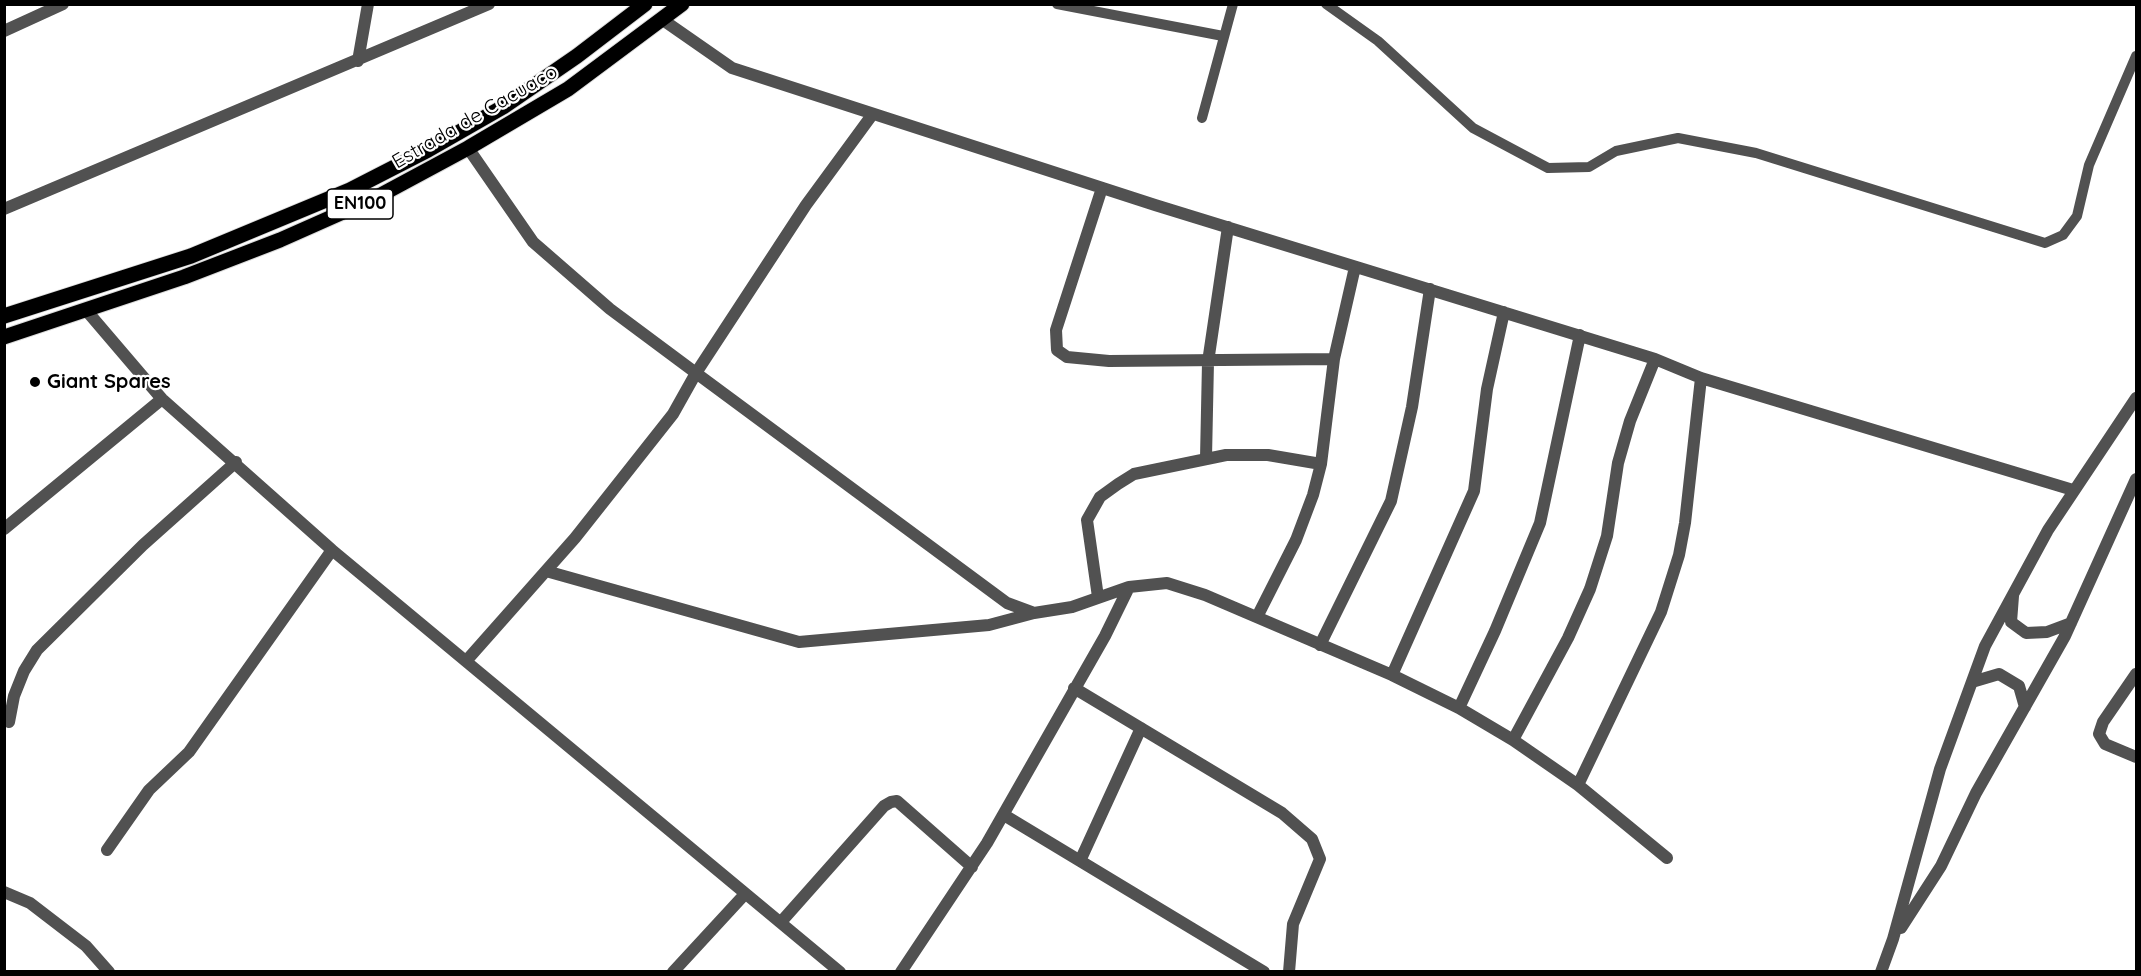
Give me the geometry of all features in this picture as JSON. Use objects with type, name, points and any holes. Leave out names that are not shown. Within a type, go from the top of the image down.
[{"type":"main road","name":"Estrada de Cacuaco","points":[[4,316],[191,256],[350,190],[428,150],[502,107],[578,57],[645,4]]},
{"type":"main road","name":"Estrada de Cacuaco","points":[[4,337],[280,240],[377,197],[468,148],[568,89],[682,4]]},
{"type":"street","points":[[4,31],[63,4]]},
{"type":"street","points":[[358,61],[368,4]]},
{"type":"street","points":[[4,209],[489,4]]},
{"type":"street","points":[[663,20],[732,68],[872,115],[1355,267],[1580,335],[1655,359],[1701,378],[2073,490]]},
{"type":"street","points":[[467,660],[546,571],[673,414],[696,373],[806,205],[872,115]]},
{"type":"street","points":[[468,148],[533,242],[610,309],[1007,603],[1034,613]]},
{"type":"street","points":[[1102,188],[1056,330],[1057,350],[1067,357],[1109,361],[1208,362],[1334,359]]},
{"type":"street","points":[[1206,458],[1208,362],[1228,227]]},
{"type":"street","points":[[1257,617],[1305,519],[1321,464],[1334,359],[1355,267]]},
{"type":"street","points":[[1320,645],[1391,501],[1408,426],[1430,288]]},
{"type":"street","points":[[86,310],[162,399],[237,462],[332,550],[840,972]]},
{"type":"street","points":[[1392,675],[1474,491],[1487,389],[1504,312]]},
{"type":"street","points":[[1459,708],[1495,631],[1540,523],[1580,335]]},
{"type":"street","points":[[1513,740],[1568,638],[1590,589],[1607,536],[1618,463],[1630,421],[1655,359]]},
{"type":"street","points":[[1578,785],[1661,612],[1679,555],[1701,378]]},
{"type":"street","points":[[1881,972],[1893,939],[1940,769],[1985,645],[2013,592],[2073,490],[2136,398]]},
{"type":"street","points":[[4,529],[162,399]]},
{"type":"street","points":[[1098,597],[1087,520],[1090,510],[1100,497],[1134,474],[1226,455],[1268,455],[1321,464]]},
{"type":"street","points":[[9,722],[20,679],[37,650],[151,537],[237,462]]},
{"type":"street","points":[[1893,939],[1941,866],[1976,793],[2071,623],[2136,479]]},
{"type":"street","points":[[107,850],[149,790],[189,752],[332,550]]},
{"type":"street","points":[[546,571],[799,642],[989,625],[1034,613],[1072,607],[1129,587],[1167,583],[1205,595],[1257,617],[1392,675],[1459,708],[1513,740],[1578,785],[1667,858]]},
{"type":"street","points":[[904,970],[1004,814],[1129,587]]},
{"type":"street","points":[[2013,592],[2011,622],[2026,633],[2046,632],[2071,623]]},
{"type":"street","points":[[1972,682],[1999,674],[2019,686],[2025,707]]},
{"type":"street","points":[[2136,674],[2103,722],[2098,734],[2105,744],[2136,757]]},
{"type":"street","points":[[1074,688],[1282,813],[1312,839],[1320,859],[1293,924],[1289,972]]},
{"type":"street","points":[[1080,861],[1141,728]]},
{"type":"street","points":[[781,922],[884,806],[891,802],[897,801],[972,867]]},
{"type":"street","points":[[1004,814],[1263,972]]},
{"type":"street","points":[[4,892],[30,903],[86,946],[109,972]]},
{"type":"street","points":[[673,972],[745,894]]},
{"type":"lane","points":[[1057,4],[1223,36]]},
{"type":"lane","points":[[1202,118],[1233,4]]},
{"type":"lane","points":[[1326,4],[1378,41],[1473,128],[1548,168],[1589,167],[1616,151],[1678,138],[1756,153],[2045,243],[2063,235],[2077,216],[2089,165],[2136,56]]},
{"type":"place","name":"Giant Spares","points":[[35,382]]}]
